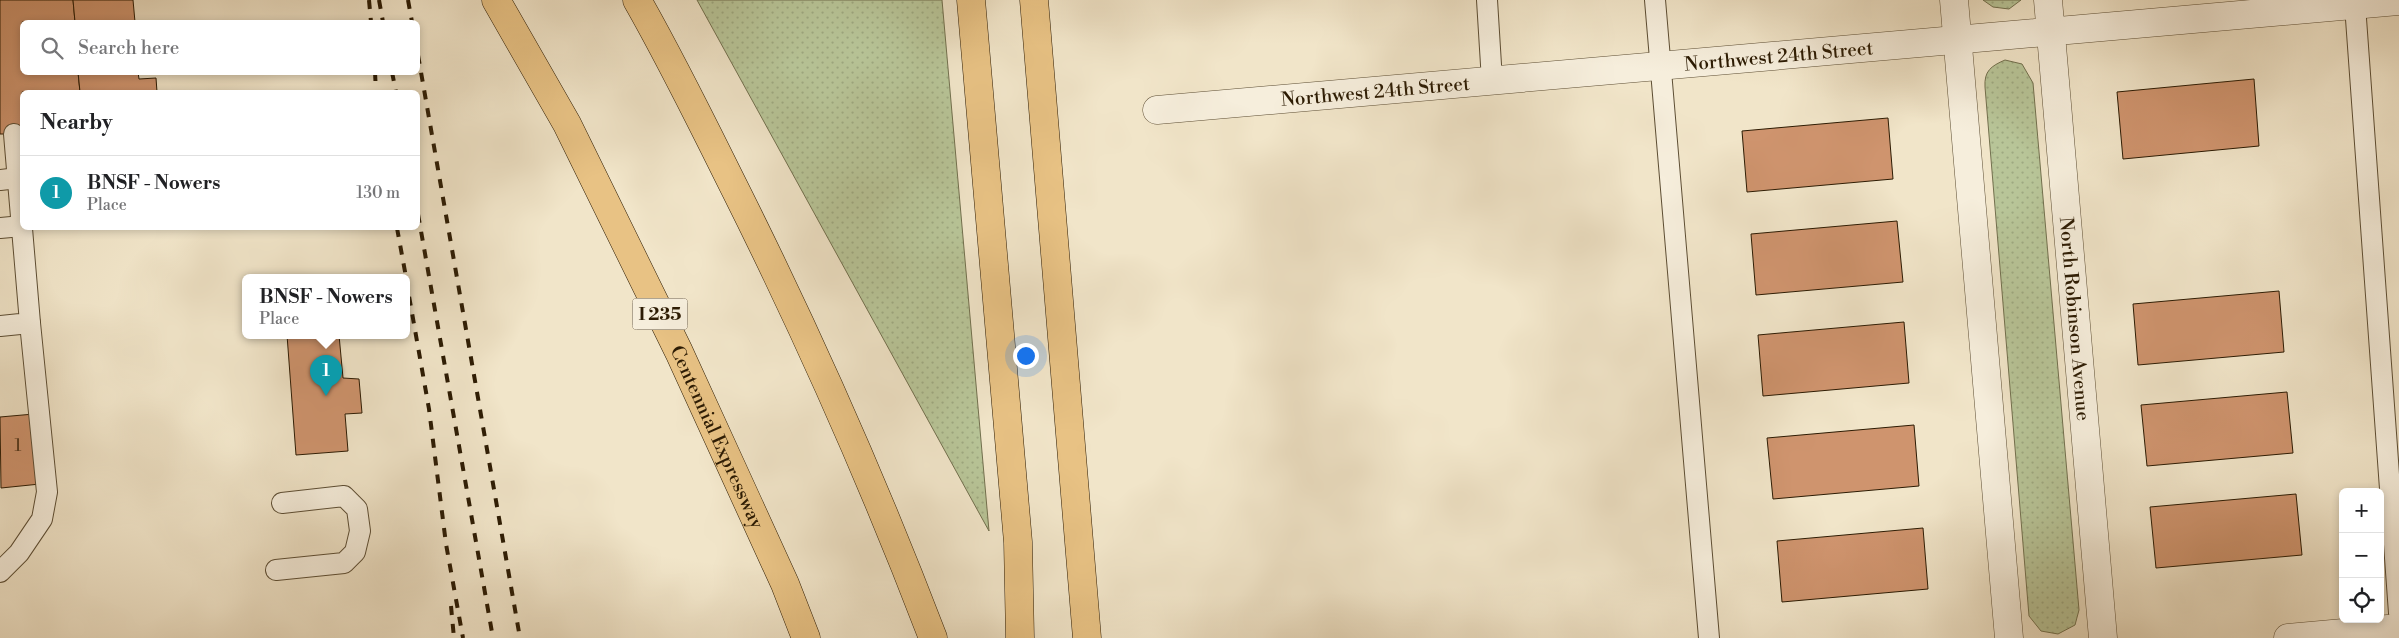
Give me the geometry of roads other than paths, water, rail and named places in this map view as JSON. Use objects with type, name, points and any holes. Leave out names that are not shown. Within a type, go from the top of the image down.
[{"type":"highway","name":"Centennial Expressway","points":[[496,0],[567,124],[679,352],[785,584],[806,638]]},
{"type":"highway","points":[[637,0],[669,57],[789,298],[902,558],[933,638]]},
{"type":"highway","points":[[971,0],[1018,542],[1020,638]]},
{"type":"highway","points":[[1034,0],[1087,638]]},
{"type":"street","points":[[1954,0],[2009,638]]},
{"type":"street","name":"North Robinson Avenue","points":[[2048,0],[2103,638]]},
{"type":"street","name":"Northwest 24th Street","points":[[1157,110],[2399,1]]},
{"type":"street","points":[[2288,638],[2399,628]]},
{"type":"lane","points":[[1487,0],[1492,81]]},
{"type":"lane","points":[[1655,0],[1709,638]]},
{"type":"lane","points":[[2354,5],[2399,613]]},
{"type":"lane","points":[[14,134],[9,179],[20,219]]},
{"type":"lane","points":[[0,228],[20,226]]},
{"type":"lane","points":[[0,572],[20,554],[42,519],[47,492],[22,230]]},
{"type":"lane","points":[[0,326],[30,323]]},
{"type":"lane","points":[[276,570],[344,563],[355,552],[360,532],[357,510],[344,496],[282,503]]},
{"type":"railway","points":[[369,0],[371,20]]},
{"type":"railway","points":[[379,0],[383,20]]},
{"type":"railway","points":[[408,0],[412,20]]},
{"type":"railway","points":[[420,66],[520,638]]},
{"type":"railway","points":[[375,75],[376,90]]},
{"type":"railway","points":[[393,75],[396,90]]},
{"type":"railway","points":[[420,225],[493,638]]},
{"type":"railway","points":[[397,230],[405,274]]},
{"type":"railway","points":[[410,302],[429,409],[446,544],[463,638]]},
{"type":"railway","points":[[451,606],[454,638]]},
{"type":"place","name":"BNSF - Nowers","points":[[326,396]]}]
